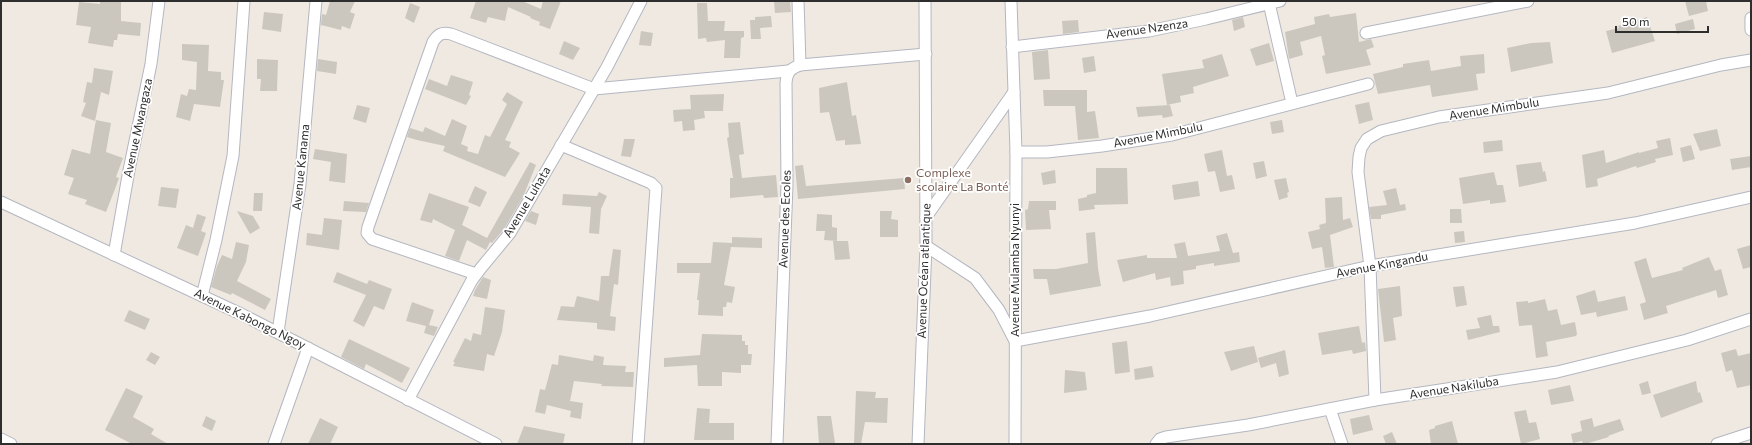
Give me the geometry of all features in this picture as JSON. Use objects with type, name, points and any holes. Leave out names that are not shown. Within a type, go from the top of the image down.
[{"type":"street","name":"Avenue Mwangaza","points":[[114,255],[129,170],[151,64],[159,1]]},
{"type":"street","points":[[202,296],[216,240],[233,156],[244,1]]},
{"type":"street","name":"Avenue Kanama","points":[[278,332],[300,184],[316,1]]},
{"type":"street","name":"Avenue Luhata","points":[[408,400],[476,274],[510,233],[594,89],[641,1]]},
{"type":"street","points":[[798,1],[800,65]]},
{"type":"street","name":"Avenue Océan atlantique","points":[[918,444],[926,246],[925,1]]},
{"type":"street","name":"Avenue Mulamba Nyunyi","points":[[1011,1],[1016,152],[1015,444]]},
{"type":"street","name":"Avenue Nzenza","points":[[1012,47],[1149,30],[1206,19],[1280,1]]},
{"type":"street","points":[[1366,33],[1528,1]]},
{"type":"street","points":[[1269,3],[1292,103]]},
{"type":"street","points":[[1751,18],[1751,30]]},
{"type":"street","points":[[476,274],[372,239],[367,233],[433,42],[437,36],[443,32],[594,89],[788,72],[793,67],[800,65],[926,54]]},
{"type":"street","name":"Avenue Mimbulu","points":[[1375,400],[1370,266],[1358,172],[1361,148],[1367,139],[1381,131],[1439,117],[1608,93],[1721,65],[1751,60]]},
{"type":"street","name":"Avenue des Ecoles","points":[[777,444],[787,186],[785,94],[788,72]]},
{"type":"street","name":"Avenue Mimbulu","points":[[1016,152],[1047,152],[1102,146],[1172,135],[1368,84]]},
{"type":"street","points":[[926,217],[1014,92]]},
{"type":"street","points":[[561,145],[651,183],[656,188],[638,444]]},
{"type":"street","name":"Avenue Kingandu","points":[[1015,341],[1150,316],[1370,266],[1635,223],[1751,197]]},
{"type":"street","name":"Avenue Kabongo Ngoy","points":[[1,202],[278,332],[496,444]]},
{"type":"street","points":[[926,246],[975,278],[999,310],[1015,341]]},
{"type":"street","name":"Avenue Nakiluba","points":[[1156,444],[1160,439],[1166,437],[1248,425],[1375,400],[1557,372],[1687,340],[1751,319]]},
{"type":"street","points":[[274,444],[308,348]]},
{"type":"street","points":[[1330,409],[1342,444]]},
{"type":"street","points":[[1717,444],[1751,433]]},
{"type":"street","points":[[1,439],[11,444]]},
{"type":"building","points":[[100,1],[121,1],[121,21],[141,23],[140,36],[118,34],[117,40],[114,40],[113,47],[88,43],[91,27],[76,25],[79,2],[100,4]]},
{"type":"building","points":[[330,1],[355,1],[350,12],[355,14],[350,29],[342,26],[341,30],[321,25],[322,14],[326,15]]},
{"type":"building","points":[[476,1],[522,1],[541,9],[543,1],[561,1],[550,29],[539,25],[540,22],[530,18],[531,17],[508,7],[505,21],[488,17],[486,23],[470,18]]},
{"type":"building","points":[[774,1],[790,1],[791,12],[775,13]]},
{"type":"building","points":[[1685,1],[1706,1],[1708,11],[1689,16]]},
{"type":"building","points":[[410,3],[420,7],[414,23],[405,18]]},
{"type":"building","points":[[697,3],[707,3],[708,21],[725,21],[724,31],[744,31],[744,37],[741,38],[740,58],[724,58],[725,40],[707,42],[706,38],[698,39]]},
{"type":"building","points":[[264,12],[283,14],[281,32],[262,29]]},
{"type":"building","points":[[1356,13],[1359,42],[1371,39],[1374,47],[1366,50],[1371,65],[1326,74],[1322,56],[1325,55],[1321,36],[1300,42],[1303,55],[1289,59],[1285,32],[1315,24],[1314,17],[1329,14],[1330,17]]},
{"type":"building","points":[[771,16],[772,27],[760,28],[761,39],[751,39],[750,20],[755,20],[755,17]]},
{"type":"building","points":[[1243,17],[1245,27],[1234,31],[1232,20]]},
{"type":"building","points":[[1647,17],[1655,41],[1612,53],[1606,31],[1619,28],[1618,26]]},
{"type":"building","points":[[1693,19],[1695,29],[1677,34],[1675,24]]},
{"type":"building","points":[[1078,20],[1079,32],[1063,34],[1062,21]]},
{"type":"building","points":[[641,31],[653,33],[651,46],[639,45]]},
{"type":"building","points":[[564,41],[580,48],[573,60],[559,54]]},
{"type":"building","points":[[1550,42],[1553,63],[1511,72],[1507,48],[1531,43]]},
{"type":"building","points":[[1269,43],[1274,61],[1256,66],[1250,49]]},
{"type":"building","points":[[182,44],[209,45],[208,71],[221,72],[221,80],[224,80],[220,107],[194,104],[190,121],[176,117],[181,94],[187,96],[189,89],[196,90],[197,62],[182,60]]},
{"type":"building","points":[[1048,50],[1050,79],[1034,80],[1032,52]]},
{"type":"building","points":[[1222,54],[1229,76],[1193,87],[1194,93],[1180,96],[1181,102],[1167,105],[1162,74],[1204,68],[1202,60]]},
{"type":"building","points":[[1484,54],[1485,73],[1476,74],[1478,90],[1432,97],[1430,85],[1378,94],[1373,74],[1403,67],[1403,64],[1429,60],[1431,71],[1461,66],[1460,56]]},
{"type":"building","points":[[1094,56],[1096,71],[1084,73],[1082,58]]},
{"type":"building","points":[[257,59],[278,60],[277,91],[260,91],[261,79],[257,79]]},
{"type":"building","points":[[318,59],[337,62],[336,74],[317,71]]},
{"type":"building","points":[[94,68],[113,71],[109,95],[101,92],[95,121],[81,116],[86,103],[83,102],[87,82],[92,83]]},
{"type":"building","points":[[451,75],[473,82],[469,95],[471,96],[466,105],[425,89],[429,79],[447,86]]},
{"type":"building","points":[[847,82],[852,116],[856,115],[861,144],[845,145],[845,140],[836,141],[829,112],[820,113],[819,88]]},
{"type":"building","points":[[1043,90],[1087,90],[1087,112],[1095,111],[1099,138],[1078,140],[1075,106],[1044,106]]},
{"type":"building","points":[[507,92],[523,102],[505,140],[511,142],[509,147],[520,153],[505,177],[443,151],[445,146],[407,137],[410,128],[423,132],[425,127],[445,136],[452,119],[467,126],[461,144],[468,147],[467,151],[478,154],[485,135],[490,137],[507,104],[502,100]]},
{"type":"building","points":[[724,94],[723,111],[704,111],[705,118],[694,120],[695,130],[683,131],[682,121],[674,122],[673,110],[691,109],[690,95]]},
{"type":"building","points":[[1369,102],[1373,120],[1359,124],[1355,105]]},
{"type":"building","points":[[357,105],[370,108],[366,123],[353,119]]},
{"type":"building","points":[[1170,105],[1173,116],[1163,118],[1162,115],[1138,117],[1136,107]]},
{"type":"building","points":[[96,120],[111,123],[106,152],[123,158],[116,177],[119,178],[106,212],[85,204],[87,200],[68,194],[74,178],[64,175],[72,149],[90,154]]},
{"type":"building","points":[[1282,120],[1284,132],[1272,134],[1270,122]]},
{"type":"building","points":[[740,122],[744,154],[739,155],[742,178],[776,175],[778,197],[764,198],[763,195],[730,198],[730,178],[733,178],[727,138],[729,137],[728,123]]},
{"type":"building","points":[[1717,129],[1721,146],[1700,151],[1693,134]]},
{"type":"building","points":[[1670,138],[1673,155],[1655,159],[1656,162],[1637,168],[1636,166],[1597,179],[1598,186],[1586,188],[1582,155],[1604,150],[1606,163],[1639,152],[1658,148],[1656,141]]},
{"type":"building","points":[[624,139],[635,139],[631,157],[621,156]]},
{"type":"building","points":[[1502,140],[1503,151],[1484,153],[1483,142]]},
{"type":"building","points":[[1691,145],[1695,159],[1683,162],[1680,148]]},
{"type":"building","points":[[315,149],[347,154],[345,183],[329,181],[331,162],[313,159]]},
{"type":"building","points":[[1222,150],[1227,176],[1232,175],[1235,189],[1220,192],[1215,171],[1208,172],[1204,154]]},
{"type":"building","points":[[1751,156],[1751,167],[1732,170],[1730,159]]},
{"type":"building","points":[[1264,161],[1267,176],[1256,179],[1253,163]]},
{"type":"building","points":[[530,162],[536,165],[523,197],[504,229],[492,243],[490,242],[486,250],[467,240],[459,261],[445,256],[455,230],[433,219],[432,223],[420,220],[429,193],[469,207],[462,225],[487,238]]},
{"type":"building","points":[[1541,162],[1547,181],[1519,187],[1516,165]]},
{"type":"building","points":[[803,165],[806,186],[904,178],[905,189],[798,199],[795,166]]},
{"type":"building","points":[[1096,168],[1127,168],[1128,204],[1094,205],[1095,209],[1079,211],[1078,199],[1096,193]]},
{"type":"building","points":[[1055,170],[1056,183],[1043,185],[1041,173]]},
{"type":"building","points":[[1494,172],[1497,185],[1503,185],[1506,202],[1490,204],[1490,200],[1463,204],[1459,178]]},
{"type":"building","points":[[1286,178],[1289,192],[1287,193],[1288,197],[1279,200],[1274,180]]},
{"type":"building","points":[[1198,181],[1200,196],[1174,200],[1172,185]]},
{"type":"building","points":[[475,186],[487,192],[480,207],[468,202]]},
{"type":"building","points":[[161,187],[179,189],[176,208],[158,206]]},
{"type":"building","points":[[1396,188],[1400,205],[1405,204],[1406,210],[1381,215],[1381,219],[1371,219],[1369,207],[1387,205],[1383,191]]},
{"type":"building","points":[[599,192],[607,196],[601,209],[599,234],[589,233],[591,207],[562,205],[563,194],[597,196]]},
{"type":"building","points":[[254,193],[263,193],[262,211],[253,211]]},
{"type":"building","points":[[1342,197],[1343,220],[1350,218],[1353,227],[1330,235],[1334,267],[1325,268],[1322,247],[1312,249],[1308,232],[1320,229],[1319,225],[1326,223],[1325,198]]},
{"type":"building","points":[[344,201],[369,203],[366,212],[343,211]]},
{"type":"building","points":[[1029,201],[1056,201],[1056,210],[1049,210],[1051,229],[1026,230],[1025,210],[1028,209]]},
{"type":"building","points":[[1450,209],[1461,209],[1462,223],[1450,223]]},
{"type":"building","points":[[237,211],[253,216],[260,228],[250,234]]},
{"type":"building","points":[[531,211],[539,214],[536,225],[525,221]]},
{"type":"building","points":[[880,211],[892,211],[891,219],[898,220],[898,237],[880,237]]},
{"type":"building","points":[[197,214],[206,217],[201,231],[206,233],[198,256],[177,248],[186,225],[193,228]]},
{"type":"building","points":[[817,214],[832,215],[832,227],[837,228],[837,241],[824,240],[825,231],[816,231]]},
{"type":"building","points":[[324,218],[342,220],[339,250],[306,245],[307,233],[322,235]]},
{"type":"building","points":[[1464,231],[1465,242],[1455,243],[1454,232]]},
{"type":"building","points":[[1095,232],[1101,286],[1050,295],[1047,279],[1034,279],[1033,269],[1056,269],[1088,263],[1086,233]]},
{"type":"building","points":[[1227,233],[1233,253],[1239,252],[1240,262],[1214,266],[1214,263],[1196,266],[1196,269],[1183,271],[1184,284],[1171,286],[1170,277],[1156,280],[1155,273],[1123,282],[1117,260],[1147,255],[1147,258],[1177,258],[1174,244],[1185,242],[1188,256],[1220,251],[1216,236]]},
{"type":"building","points":[[732,237],[762,238],[762,248],[731,247],[724,285],[735,287],[732,303],[727,302],[726,307],[723,307],[723,316],[698,315],[699,300],[697,300],[700,273],[677,273],[677,263],[711,263],[713,242],[732,243]]},
{"type":"building","points":[[833,241],[848,241],[850,259],[835,260]]},
{"type":"building","points":[[236,242],[249,245],[246,262],[237,281],[271,299],[265,310],[232,293],[231,295],[211,287],[222,255],[232,259]]},
{"type":"building","points":[[1751,245],[1751,267],[1743,269],[1737,249]]},
{"type":"building","points":[[613,249],[621,250],[618,285],[614,284],[610,316],[616,317],[615,331],[597,329],[597,323],[557,320],[561,306],[574,307],[577,296],[599,301],[601,276],[609,276]]},
{"type":"building","points":[[1709,257],[1715,271],[1721,269],[1728,295],[1718,298],[1716,290],[1666,306],[1668,313],[1644,320],[1640,304],[1646,302],[1634,262],[1646,258],[1652,278],[1683,270],[1682,268]]},
{"type":"building","points":[[337,272],[367,284],[369,280],[392,289],[384,310],[374,306],[364,327],[353,321],[366,295],[333,282]]},
{"type":"building","points":[[483,277],[491,280],[487,299],[473,296]]},
{"type":"building","points":[[1400,286],[1402,316],[1393,318],[1396,340],[1384,342],[1378,289]]},
{"type":"building","points":[[1464,286],[1467,305],[1456,307],[1453,287]]},
{"type":"building","points":[[1595,290],[1598,302],[1625,296],[1628,310],[1597,317],[1596,312],[1581,315],[1576,296]]},
{"type":"building","points":[[1545,299],[1548,311],[1557,309],[1561,325],[1575,322],[1577,334],[1576,336],[1546,342],[1548,356],[1536,358],[1532,325],[1519,326],[1516,302],[1528,301],[1528,303]]},
{"type":"building","points":[[412,302],[434,310],[429,325],[438,327],[434,336],[424,333],[426,326],[406,321]]},
{"type":"building","points":[[485,307],[505,310],[502,332],[494,356],[487,354],[484,371],[453,366],[455,362],[453,362],[465,338],[471,341],[473,333],[481,335]]},
{"type":"building","points":[[129,310],[150,319],[145,330],[124,321]]},
{"type":"building","points":[[1491,315],[1493,326],[1499,326],[1500,332],[1468,340],[1466,330],[1480,328],[1477,318]]},
{"type":"building","points":[[1359,326],[1362,343],[1365,342],[1366,351],[1353,354],[1352,350],[1322,355],[1318,333]]},
{"type":"building","points":[[702,334],[742,335],[742,341],[745,341],[745,345],[748,345],[748,354],[752,354],[751,365],[741,365],[741,373],[722,372],[722,386],[698,386],[697,365],[664,367],[664,358],[700,355]]},
{"type":"building","points":[[349,339],[410,368],[402,383],[366,364],[364,369],[341,357]]},
{"type":"building","points":[[1127,341],[1130,372],[1115,374],[1112,343]]},
{"type":"building","points":[[1254,346],[1258,362],[1231,371],[1224,352]]},
{"type":"building","points":[[1736,349],[1738,356],[1751,353],[1751,385],[1737,388],[1732,370],[1726,372],[1721,353]]},
{"type":"building","points":[[1285,350],[1289,374],[1279,377],[1276,363],[1261,368],[1258,358]]},
{"type":"building","points":[[151,352],[160,357],[155,365],[146,360]]},
{"type":"building","points":[[559,355],[593,361],[594,355],[604,357],[603,365],[626,366],[625,372],[634,372],[633,387],[601,386],[602,384],[574,381],[570,401],[583,403],[581,419],[570,417],[571,411],[547,405],[545,414],[535,412],[540,389],[545,390],[552,364],[558,365]]},
{"type":"building","points":[[1152,366],[1154,377],[1135,380],[1134,369]]},
{"type":"building","points":[[1065,370],[1085,372],[1087,390],[1064,393]]},
{"type":"building","points":[[1648,381],[1651,393],[1642,395],[1639,384]]},
{"type":"building","points":[[1696,381],[1698,393],[1700,392],[1703,402],[1661,418],[1653,395]]},
{"type":"building","points":[[1570,385],[1574,401],[1551,405],[1548,390]]},
{"type":"building","points":[[126,388],[143,396],[133,417],[154,429],[151,434],[168,444],[132,444],[105,430]]},
{"type":"building","points":[[856,391],[876,392],[875,398],[888,398],[887,423],[865,422],[861,444],[854,444]]},
{"type":"building","points":[[697,408],[710,409],[709,423],[734,423],[734,440],[694,440]]},
{"type":"building","points":[[1526,410],[1529,423],[1536,422],[1540,439],[1521,444],[1514,412]]},
{"type":"building","points":[[1369,415],[1373,430],[1353,435],[1350,419]]},
{"type":"building","points":[[206,416],[216,421],[212,431],[202,426]]},
{"type":"building","points":[[817,416],[831,416],[835,443],[819,444]]},
{"type":"building","points":[[320,418],[338,427],[330,444],[308,444]]},
{"type":"building","points":[[1592,418],[1594,427],[1620,419],[1624,430],[1608,436],[1609,437],[1585,444],[1583,444],[1582,441],[1573,443],[1571,434],[1582,431],[1580,421]]},
{"type":"building","points":[[1452,421],[1458,444],[1431,444],[1429,430],[1435,428],[1435,426]]},
{"type":"building","points":[[524,426],[565,434],[563,444],[517,444]]},
{"type":"building","points":[[1392,432],[1397,444],[1386,444],[1383,436]]},
{"type":"place","name":"Complexe scolaire La Bonté","points":[[908,180]]}]
